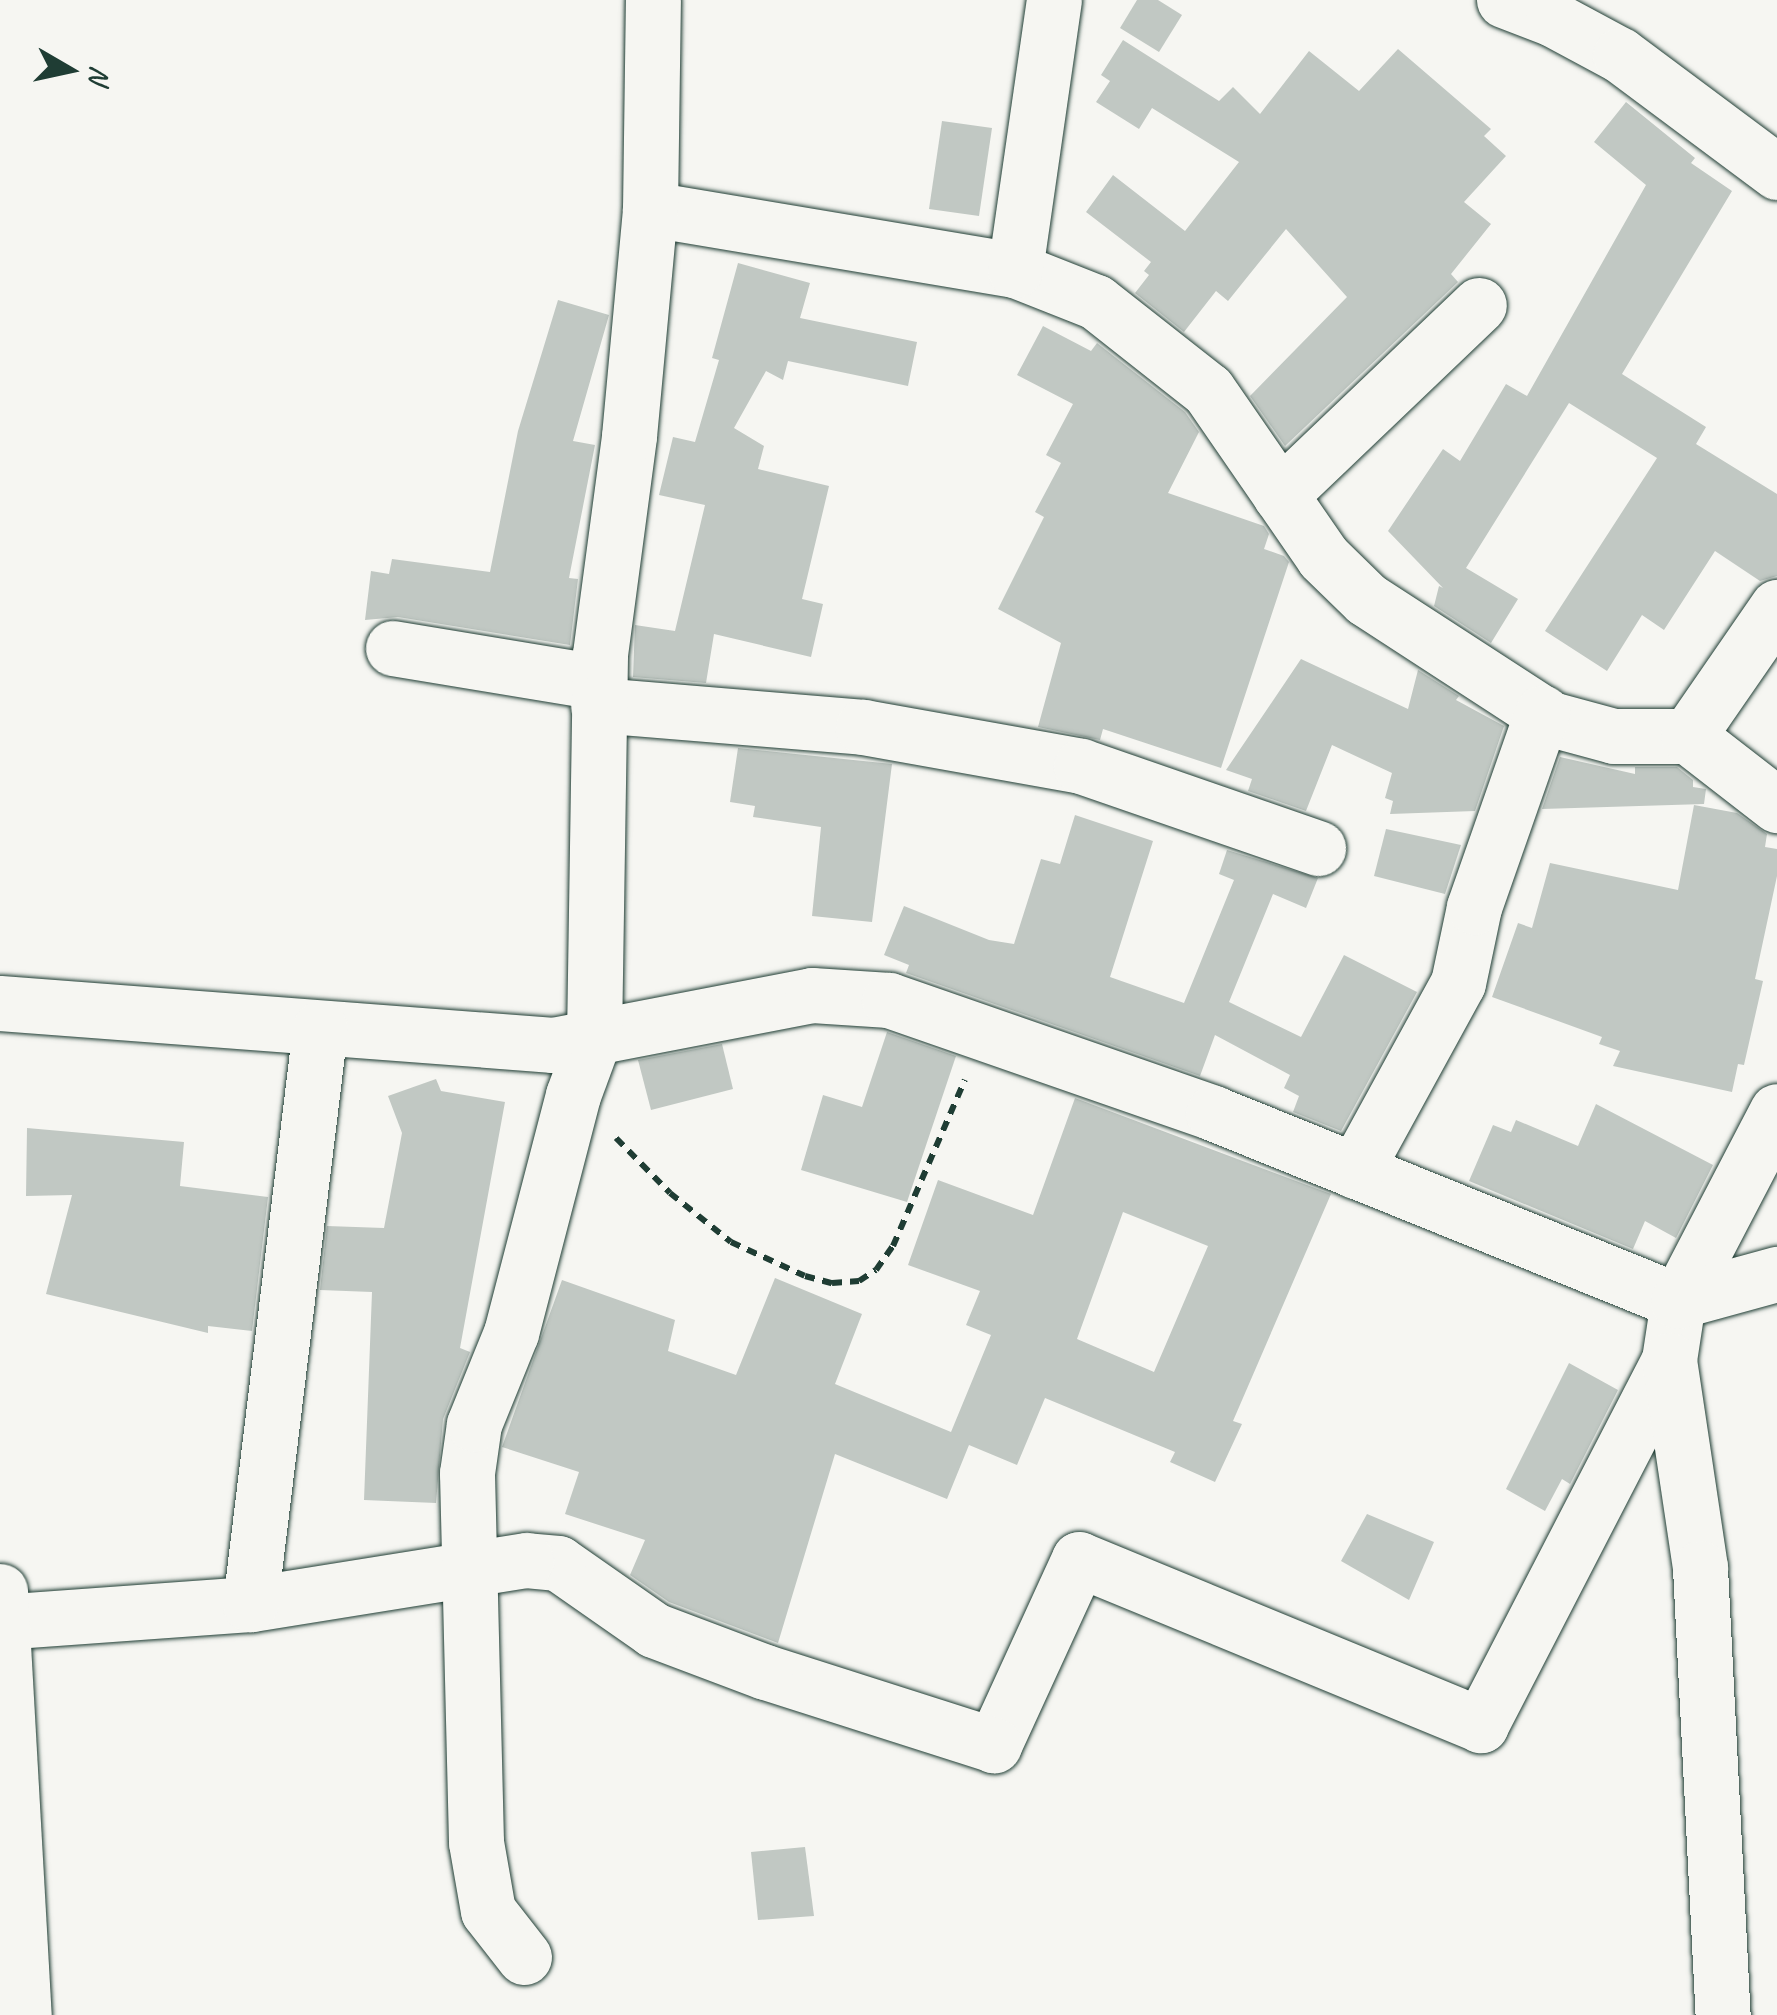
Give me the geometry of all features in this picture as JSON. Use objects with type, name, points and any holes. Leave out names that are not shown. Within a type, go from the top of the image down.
[{"type":"street","points":[[524,1957],[488,1911],[476,1842],[467,1570],[468,1473],[474,1424],[511,1334],[573,1095],[594,1038],[598,694],[650,209],[653,0]]},
{"type":"street","points":[[1014,270],[1054,0]]},
{"type":"street","points":[[1504,0],[1553,19],[1620,55],[1777,172]]},
{"type":"street","points":[[650,209],[1014,270],[1096,302],[1208,390],[1323,557],[1366,599],[1542,713],[1614,736],[1688,736],[1777,805]]},
{"type":"street","points":[[1280,495],[1479,306]]},
{"type":"street","points":[[1688,736],[1777,607]]},
{"type":"street","points":[[393,648],[598,694],[863,728],[1081,766],[1318,848]]},
{"type":"street","points":[[1355,1170],[1458,983],[1474,907],[1542,713]]},
{"type":"street","points":[[0,1003],[553,1045],[812,995],[888,1000],[1213,1113],[1678,1302],[1777,1274]]},
{"type":"street","points":[[250,1604],[320,1028]]},
{"type":"street","points":[[1723,2015],[1700,1568],[1669,1360],[1678,1302],[1777,1111]]},
{"type":"street","points":[[1,1622],[250,1604],[526,1560],[558,1563],[654,1630],[765,1672],[994,1745],[1079,1559],[1481,1725],[1669,1360]]},
{"type":"street","points":[[0,1591],[24,2015]]},
{"type":"path","points":[[573,1095],[670,1192],[730,1242],[805,1276],[832,1283],[859,1281],[876,1270],[893,1246],[985,1033]]},
{"type":"building","points":[[1137,0],[1158,0],[1182,15],[1159,52],[1120,28]]},
{"type":"building","points":[[1123,40],[1219,101],[1233,87],[1260,114],[1309,51],[1359,91],[1398,49],[1491,129],[1484,136],[1506,156],[1464,202],[1491,224],[1451,274],[1458,282],[1285,446],[1250,396],[1347,297],[1286,229],[1228,301],[1216,291],[1184,332],[1135,293],[1149,275],[1144,271],[1151,262],[1086,212],[1113,175],[1185,231],[1239,162],[1152,108],[1139,129],[1096,102],[1110,81],[1101,75]]},
{"type":"building","points":[[1626,102],[1695,158],[1691,163],[1732,191],[1622,374],[1706,427],[1696,444],[1777,494],[1777,576],[1760,581],[1715,551],[1664,630],[1642,615],[1607,671],[1545,631],[1657,458],[1569,403],[1466,568],[1518,599],[1491,643],[1434,606],[1439,586],[1443,588],[1388,531],[1443,449],[1460,461],[1506,384],[1527,396],[1646,185],[1594,142]]},
{"type":"building","points":[[942,121],[992,128],[979,216],[929,209]]},
{"type":"building","points":[[738,263],[810,283],[800,318],[917,342],[908,386],[788,361],[783,380],[766,371],[734,428],[764,446],[758,469],[829,486],[802,599],[823,604],[811,657],[714,634],[706,683],[633,677],[635,625],[675,631],[705,505],[659,495],[673,437],[695,442],[719,360],[712,358]]},
{"type":"building","points":[[558,300],[609,315],[573,441],[595,445],[569,578],[578,579],[570,645],[398,617],[365,620],[371,571],[389,574],[392,559],[490,572],[518,431]]},
{"type":"building","points":[[1043,326],[1091,351],[1097,343],[1185,412],[1199,432],[1168,493],[1264,526],[1269,534],[1264,549],[1284,556],[1289,562],[1221,768],[1103,729],[1100,740],[1038,727],[1061,643],[998,609],[1044,517],[1035,512],[1061,463],[1046,455],[1073,404],[1017,375]]},
{"type":"building","points":[[1301,659],[1408,709],[1418,670],[1459,696],[1456,700],[1504,726],[1475,811],[1390,814],[1393,801],[1385,798],[1392,773],[1332,745],[1306,811],[1248,791],[1252,779],[1226,770]]},
{"type":"building","points":[[738,748],[892,764],[872,922],[812,916],[821,827],[753,817],[755,806],[730,802]]},
{"type":"building","points":[[1560,757],[1635,774],[1635,767],[1677,767],[1693,780],[1693,787],[1706,789],[1704,804],[1542,809]]},
{"type":"building","points":[[1694,805],[1737,813],[1767,834],[1765,847],[1777,849],[1777,876],[1755,979],[1763,981],[1744,1065],[1738,1064],[1732,1092],[1613,1066],[1620,1051],[1599,1044],[1602,1037],[1492,997],[1518,923],[1532,928],[1550,863],[1678,890]]},
{"type":"building","points":[[1075,815],[1153,841],[1110,977],[1184,1003],[1234,880],[1219,874],[1227,850],[1318,878],[1306,908],[1273,894],[1229,1002],[1301,1037],[1344,955],[1417,992],[1341,1131],[1293,1112],[1299,1096],[1284,1088],[1290,1075],[1215,1035],[1200,1076],[906,973],[909,965],[884,955],[904,906],[989,940],[1014,944],[1041,859],[1060,864]]},
{"type":"building","points":[[1386,829],[1461,845],[1445,894],[1374,876]]},
{"type":"building","points":[[887,1032],[956,1056],[907,1202],[801,1170],[823,1095],[862,1107]]},
{"type":"building","points":[[722,1044],[733,1089],[651,1110],[638,1060]]},
{"type":"building","points":[[436,1079],[441,1091],[505,1102],[460,1348],[470,1352],[443,1419],[436,1503],[364,1500],[372,1292],[320,1290],[327,1226],[384,1228],[402,1133],[388,1096]]},
{"type":"building","points":[[1075,1098],[1331,1194],[1233,1421],[1242,1424],[1215,1482],[1170,1462],[1175,1452],[1045,1398],[1017,1465],[969,1445],[947,1499],[835,1454],[778,1643],[669,1602],[630,1575],[645,1540],[565,1514],[579,1472],[502,1447],[562,1280],[675,1320],[668,1351],[736,1375],[775,1278],[862,1314],[835,1384],[951,1432],[991,1335],[966,1325],[980,1291],[908,1265],[938,1180],[1033,1215]],"holes":[[[1123,1212],[1208,1246],[1154,1372],[1077,1339]]]},
{"type":"building","points":[[1596,1104],[1713,1165],[1676,1238],[1645,1221],[1633,1249],[1469,1181],[1493,1125],[1511,1132],[1516,1120],[1578,1146]]},
{"type":"building","points":[[27,1128],[184,1142],[180,1186],[268,1197],[252,1331],[208,1326],[208,1333],[46,1294],[72,1195],[26,1196]]},
{"type":"building","points":[[1569,1363],[1618,1390],[1570,1484],[1562,1479],[1545,1511],[1506,1489]]},
{"type":"building","points":[[1367,1514],[1434,1542],[1409,1600],[1341,1561]]},
{"type":"building","points":[[805,1847],[814,1916],[758,1920],[751,1852]]}]
